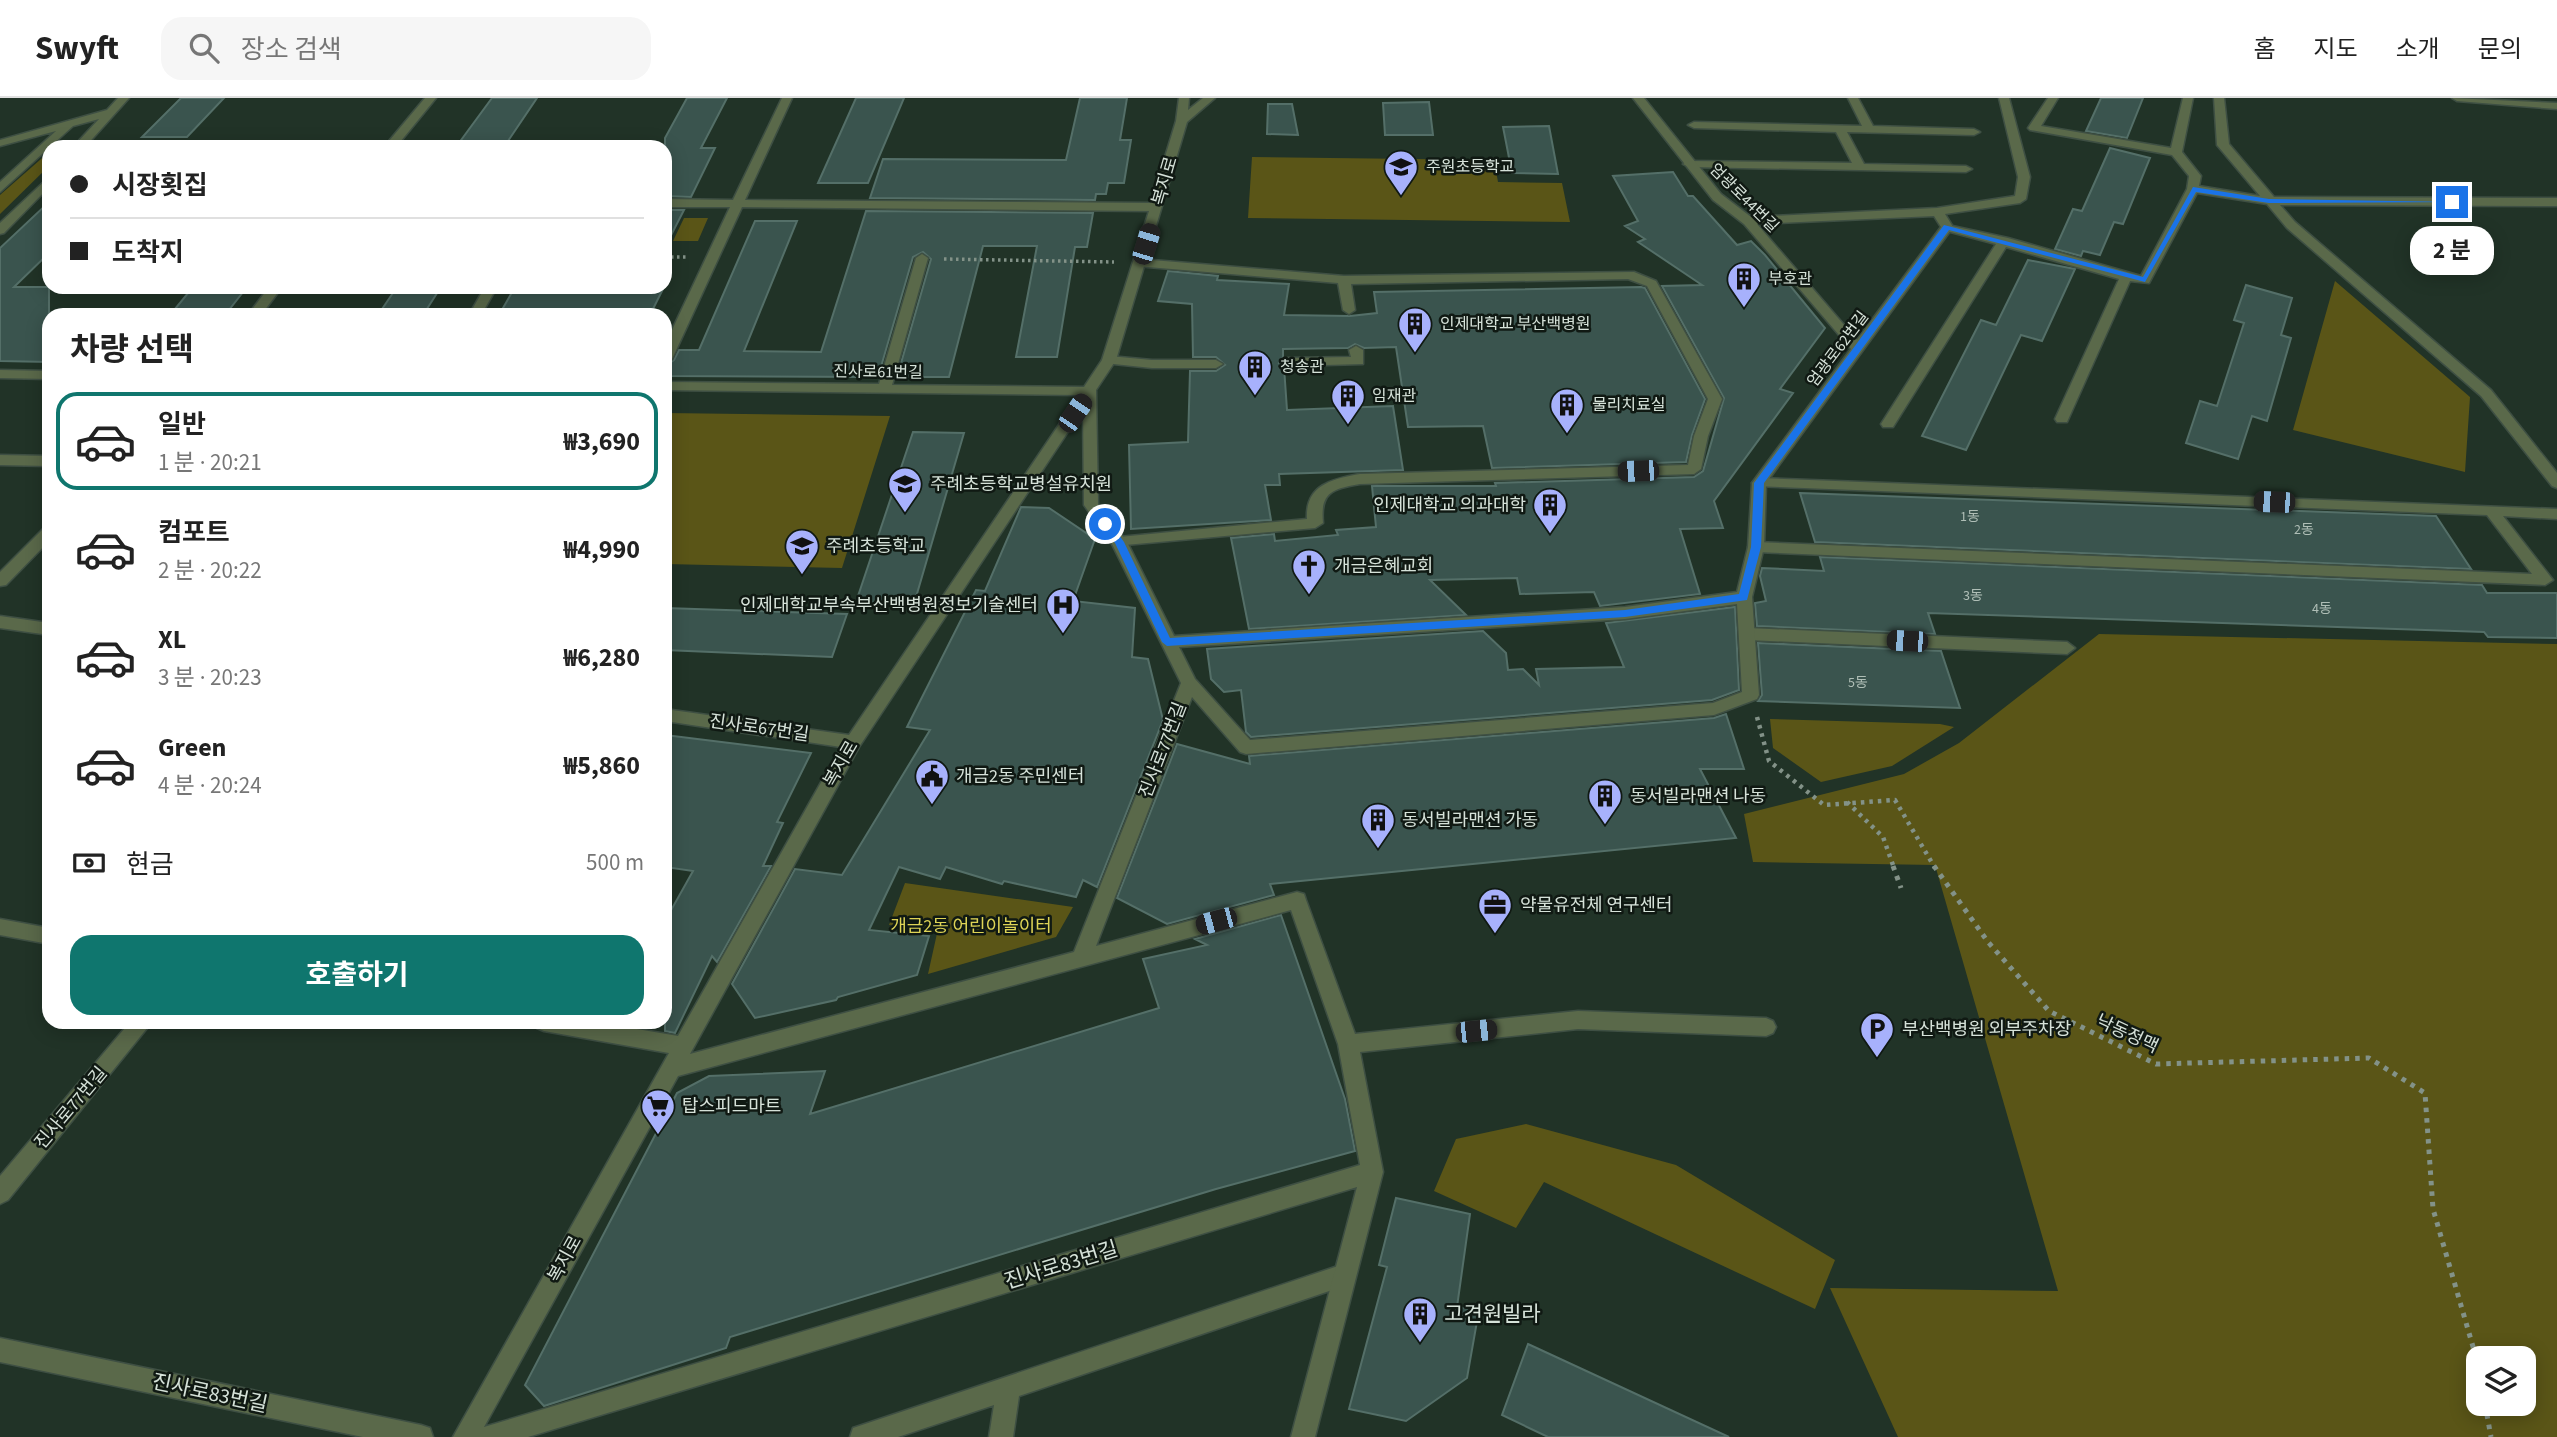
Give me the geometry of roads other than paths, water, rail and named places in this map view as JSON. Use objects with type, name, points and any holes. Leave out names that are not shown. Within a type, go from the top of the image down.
[{"type":"street","points":[[85,140],[124,98]]},
{"type":"street","points":[[396,140],[431,98]]},
{"type":"street","points":[[672,343],[735,203],[787,98]]},
{"type":"street","name":"복지로","points":[[465,1437],[853,742],[1110,360],[1182,121],[1184,98]]},
{"type":"street","points":[[1182,121],[1210,98]]},
{"type":"street","name":"엄광로44번길","points":[[1638,98],[1717,197],[1748,221],[1859,350]]},
{"type":"street","points":[[1853,98],[1869,129]]},
{"type":"street","points":[[1748,221],[1937,212],[2020,199],[2024,177],[2004,98]]},
{"type":"street","points":[[1937,212],[1947,227],[2145,280],[2193,189],[2195,176],[2176,152],[2034,128],[2053,98]]},
{"type":"street","points":[[2176,152],[2188,98]]},
{"type":"street","points":[[2457,98],[2557,106]]},
{"type":"street","points":[[2221,99],[2222,145],[2269,201],[2291,225],[2486,393],[2557,483]]},
{"type":"street","points":[[0,143],[111,112]]},
{"type":"street","points":[[52,140],[73,121]]},
{"type":"street","points":[[1695,125],[1974,132]]},
{"type":"street","points":[[1840,129],[1860,168]]},
{"type":"street","points":[[0,188],[42,149]]},
{"type":"street","points":[[1689,164],[1966,169]]},
{"type":"street","points":[[0,230],[42,188]]},
{"type":"street","points":[[2193,189],[2269,201],[2557,202]]},
{"type":"street","points":[[34,197],[42,197]]},
{"type":"street","points":[[672,203],[1157,207]]},
{"type":"street","name":"엄광로62번길","points":[[1759,483],[1947,227]]},
{"type":"street","points":[[1888,424],[2004,241]]},
{"type":"street","points":[[884,390],[922,258]]},
{"type":"street","points":[[1119,542],[1315,523],[1312,505],[1320,492],[1337,483],[1360,479],[1694,469],[1715,399],[1652,284],[1630,275],[1344,281],[1140,263]]},
{"type":"street","points":[[2062,419],[2126,277]]},
{"type":"street","points":[[1344,281],[1349,310]]},
{"type":"street","points":[[260,308],[270,294]]},
{"type":"street","points":[[1288,362],[1358,360],[1356,350]]},
{"type":"street","points":[[1110,360],[1152,364],[1216,363]]},
{"type":"street","points":[[0,374],[42,375]]},
{"type":"street","name":"진사로61번길","points":[[672,386],[1090,391]]},
{"type":"street","name":"진사로77번길","points":[[1082,956],[1189,683],[1119,542],[1091,505],[1090,391]]},
{"type":"street","points":[[0,460],[42,461]]},
{"type":"street","points":[[1189,683],[1245,747],[1714,709],[1751,695],[1744,597],[1756,547],[1759,483],[2557,514]]},
{"type":"street","points":[[2491,510],[2551,580]]},
{"type":"street","points":[[0,581],[42,539]]},
{"type":"street","points":[[1756,547],[2551,580]]},
{"type":"street","points":[[1167,642],[1625,613],[1744,597]]},
{"type":"street","points":[[0,622],[42,628]]},
{"type":"street","points":[[1748,634],[2067,648]]},
{"type":"street","name":"진사로67번길","points":[[672,716],[853,742]]},
{"type":"street","points":[[672,1068],[1297,900],[1349,1044],[1371,1171],[1303,1437]]},
{"type":"street","points":[[0,927],[42,935]]},
{"type":"street","points":[[1349,1044],[1578,1020],[1766,1027]]},
{"type":"street","name":"진사로77번길","points":[[0,1194],[136,1029]]},
{"type":"street","points":[[585,1029],[683,1046]]},
{"type":"street","name":"진사로83번길","points":[[488,1437],[1371,1171]]},
{"type":"street","points":[[862,1437],[1345,1275]]},
{"type":"street","name":"진사로83번길","points":[[0,1350],[421,1437]]},
{"type":"street","points":[[1001,1437],[1009,1388]]},
{"type":"place","name":"주원초등학교","points":[[1401,197]]},
{"type":"place","name":"부호관","points":[[1744,309]]},
{"type":"place","name":"인제대학교 부산백병원","points":[[1415,354]]},
{"type":"place","name":"청송관","points":[[1255,397]]},
{"type":"place","name":"임재관","points":[[1348,426]]},
{"type":"place","name":"물리치료실","points":[[1567,435]]},
{"type":"place","name":"주례초등학교병설유치원","points":[[905,514]]},
{"type":"place","name":"인제대학교 의과대학","points":[[1550,535]]},
{"type":"place","name":"주례초등학교","points":[[802,576]]},
{"type":"place","name":"개금은혜교회","points":[[1309,596]]},
{"type":"place","name":"인제대학교부속부산백병원정보기술센터","points":[[1063,635]]},
{"type":"place","name":"개금2동 주민센터","points":[[932,806]]},
{"type":"place","name":"동서빌라맨션 나동","points":[[1605,826]]},
{"type":"place","name":"동서빌라맨션 가동","points":[[1378,850]]},
{"type":"place","name":"약물유전체 연구센터","points":[[1495,935]]},
{"type":"place","name":"부산백병원 외부주차장","points":[[1877,1059]]},
{"type":"place","name":"탑스피드마트","points":[[658,1136]]},
{"type":"place","name":"고견원빌라","points":[[1420,1344]]},
{"type":"park label","name":"개금2동 어린이놀이터","points":[[971,926]]}]
